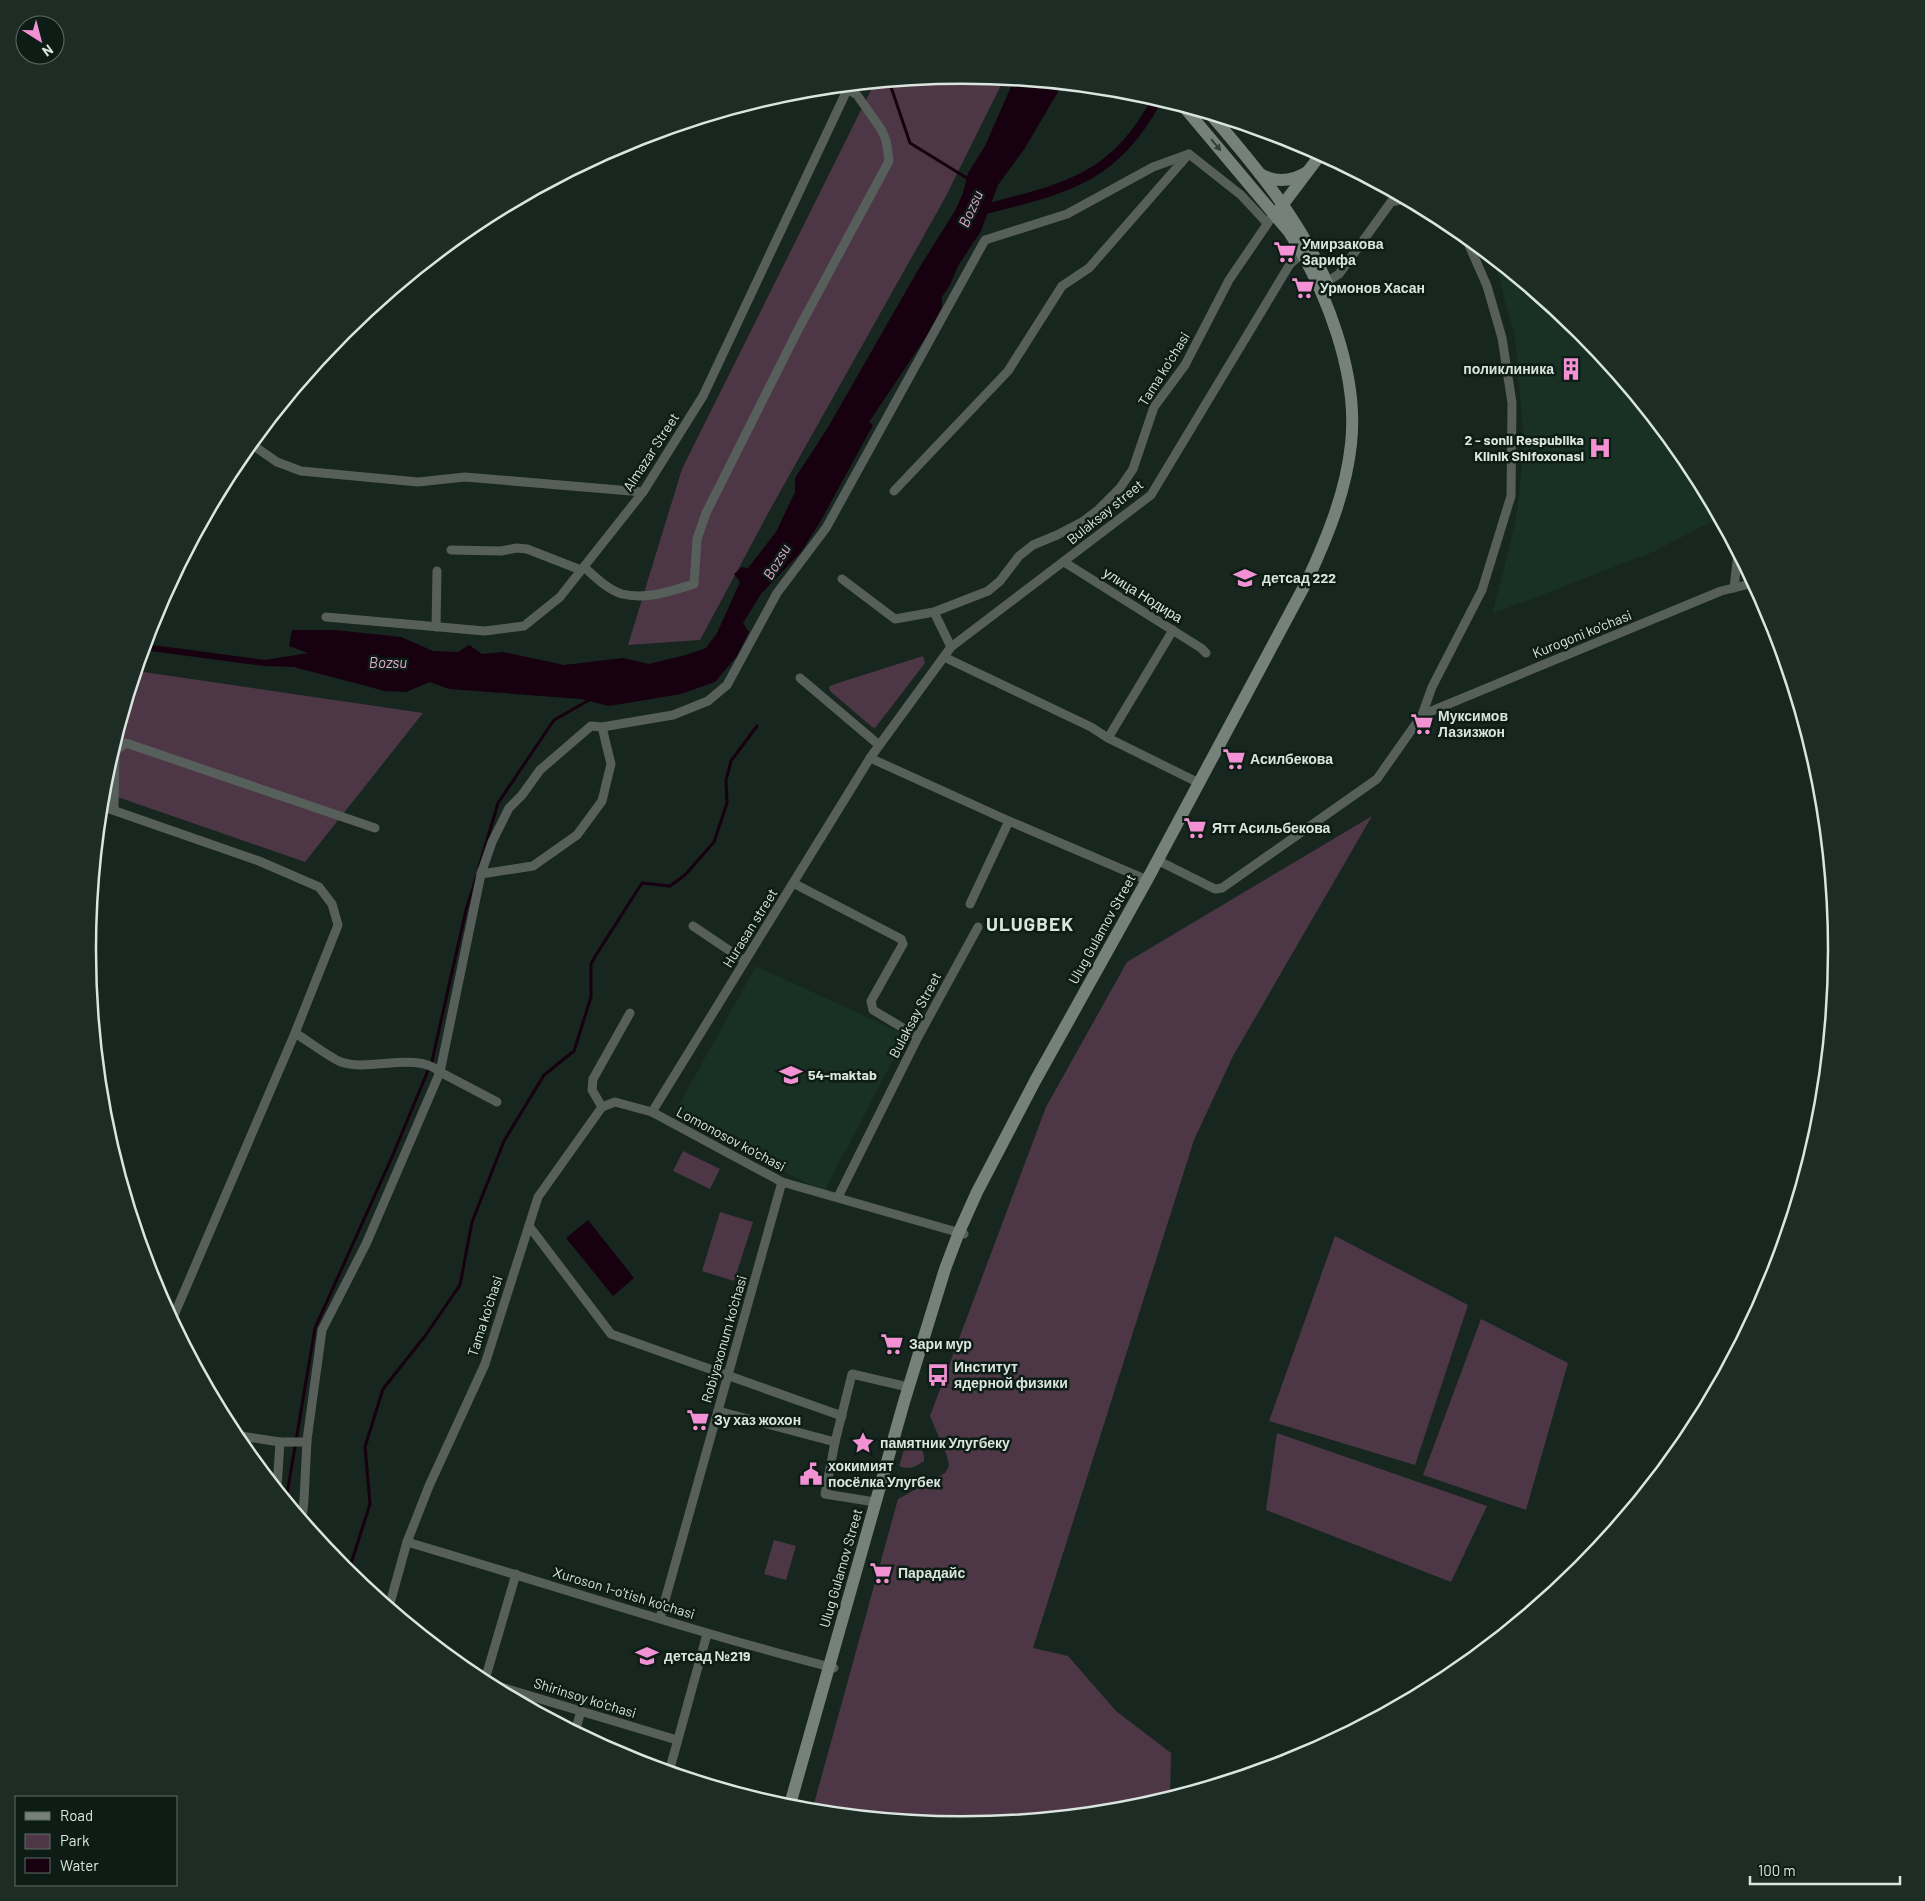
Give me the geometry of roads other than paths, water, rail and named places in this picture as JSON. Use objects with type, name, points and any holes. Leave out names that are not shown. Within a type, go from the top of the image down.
[{"type":"main road","name":"Ulug Gulamov Street","points":[[797,1802],[875,1502],[945,1268],[1040,1084],[1291,628],[1325,554],[1346,493],[1358,444],[1358,404],[1346,342],[1306,250],[1190,114]]},
{"type":"main road","name":"Ulug Gulamov Street","points":[[1218,123],[1260,174],[1275,214]]},
{"type":"main road","points":[[1275,214],[1317,160]]},
{"type":"main road","points":[[1260,174],[1272,180],[1286,181],[1309,171]]},
{"type":"main road","name":"Ulug Gulamov Street","points":[[791,1801],[962,1233],[977,1192],[1017,1114],[1147,880],[1307,582],[1326,537],[1347,468],[1352,425],[1348,386],[1334,324],[1322,284]]},
{"type":"street","name":"Almazar Street","points":[[326,616],[485,631],[524,626],[560,597],[643,492],[703,396],[846,91]]},
{"type":"street","points":[[451,550],[502,551],[517,548],[527,549],[583,568],[620,593],[638,596],[661,594],[694,584],[697,539],[706,513],[799,328],[889,161],[886,140],[881,129],[858,95],[852,91]]},
{"type":"street","points":[[1221,124],[1225,131]]},
{"type":"street","points":[[1188,154],[1241,195],[1275,214]]},
{"type":"street","points":[[894,491],[1008,371],[1062,286],[1089,268],[1188,154]]},
{"type":"street","points":[[303,1512],[307,1442],[322,1330],[366,1244],[437,1070],[481,874],[492,842],[509,808],[522,795],[540,770],[591,726],[602,728],[673,716],[708,701],[727,685],[777,593],[826,528],[985,240],[1067,214],[1153,167],[1188,154]]},
{"type":"street","points":[[1322,284],[1339,274],[1391,202],[1397,201]]},
{"type":"street","name":"Tama ko'chasi","points":[[842,578],[895,619],[934,612],[988,591],[1000,581],[1019,556],[1033,545],[1082,522],[1098,510],[1120,488],[1132,469],[1154,407],[1185,365],[1229,280],[1275,214]]},
{"type":"street","name":"Bulaksay street","points":[[870,758],[951,647],[1151,495],[1290,264],[1306,250]]},
{"type":"street","points":[[1163,863],[1215,889],[1222,888],[1372,784],[1422,715],[1432,688],[1482,590],[1511,496],[1512,403],[1502,338],[1487,286],[1472,250]]},
{"type":"street","points":[[257,448],[277,462],[301,471],[418,482],[465,477],[643,492]]},
{"type":"street","points":[[1734,588],[1737,561]]},
{"type":"street","name":"улица Нодира","points":[[1064,562],[1173,630],[1206,653]]},
{"type":"street","points":[[436,571],[436,627]]},
{"type":"street","name":"Kurogoni ko'chasi","points":[[1422,715],[1721,591],[1748,585]]},
{"type":"street","points":[[934,612],[951,647]]},
{"type":"street","points":[[1108,738],[1173,630]]},
{"type":"street","points":[[944,657],[1091,727],[1108,738],[1200,782]]},
{"type":"street","points":[[800,678],[879,745]]},
{"type":"street","points":[[481,874],[533,866],[576,835],[602,801],[611,764],[602,728]]},
{"type":"street","points":[[120,748],[126,743],[375,828]]},
{"type":"street","points":[[870,758],[1009,821],[1147,880]]},
{"type":"street","name":"Hurasan street","points":[[652,1112],[870,758]]},
{"type":"street","points":[[113,775],[114,810]]},
{"type":"street","points":[[108,808],[259,861],[319,887],[332,904],[338,926],[296,1033],[175,1312]]},
{"type":"street","points":[[970,904],[1009,821]]},
{"type":"street","points":[[793,883],[901,939],[902,944],[871,1001],[871,1005],[873,1010],[918,1037]]},
{"type":"street","points":[[693,926],[745,962]]},
{"type":"street","name":"Bulaksay Street","points":[[838,1197],[918,1037],[978,927]]},
{"type":"street","points":[[602,1107],[592,1090],[593,1078],[630,1013]]},
{"type":"street","points":[[296,1033],[342,1062],[365,1064],[417,1062],[437,1070],[497,1102]]},
{"type":"street","name":"Lomonosov ko'chasi","points":[[602,1107],[615,1102],[652,1112],[782,1182],[962,1233]]},
{"type":"street","name":"Tama ko'chasi","points":[[391,1602],[407,1542],[429,1486],[485,1364],[538,1197],[602,1107]]},
{"type":"street","name":"Robiyaxonum ko'chasi","points":[[660,1618],[782,1182]]},
{"type":"street","points":[[529,1226],[612,1334],[728,1377],[842,1416]]},
{"type":"street","points":[[875,1502],[825,1494],[835,1442],[852,1374],[908,1387]]},
{"type":"street","points":[[718,1411],[835,1442]]},
{"type":"street","points":[[245,1437],[284,1442],[307,1442]]},
{"type":"street","points":[[278,1482],[284,1442]]},
{"type":"street","name":"Хuroson 1-o'tish ko'chasi","points":[[407,1542],[660,1618],[707,1634],[832,1667]]},
{"type":"street","name":"Shirinsoy ko'chasi","points":[[486,1674],[516,1574]]},
{"type":"street","points":[[671,1766],[707,1634]]},
{"type":"street","name":"Shirinsoy ko'chasi","points":[[512,1690],[678,1740]]},
{"type":"street","points":[[577,1727],[581,1711]]},
{"type":"water","name":"Bozsu","points":[[1011,86],[1059,90],[1025,148],[998,185],[981,231],[958,266],[950,285],[942,297],[942,307],[926,337],[869,422],[873,425],[820,522],[801,552],[761,594],[743,623],[749,632],[737,656],[715,682],[681,694],[609,706],[581,699],[449,689],[430,682],[406,692],[385,691],[294,667],[264,666],[150,651],[152,645],[265,660],[308,653],[289,646],[292,630],[335,630],[401,637],[433,651],[458,652],[469,645],[482,654],[503,652],[564,665],[623,658],[649,664],[706,648],[717,633],[740,582],[734,574],[742,567],[748,568],[776,532],[795,492],[795,478],[827,429],[918,270],[956,209],[963,193],[968,173],[985,146]]},
{"type":"water","points":[[588,1220],[634,1278],[613,1296],[566,1238]]},
{"type":"waterway","points":[[891,87],[910,143],[970,180]]},
{"type":"waterway","points":[[978,211],[1035,196],[1082,178],[1103,165],[1123,148],[1140,127],[1153,105]]},
{"type":"waterway","points":[[479,867],[498,803],[554,720],[591,699]]},
{"type":"waterway","points":[[351,1564],[370,1504],[365,1447],[383,1389],[425,1336],[460,1285],[472,1222],[504,1141],[544,1075],[574,1051],[591,997],[591,964],[596,955],[642,883],[670,886],[685,875],[714,842],[727,803],[726,780],[731,761],[757,726]]},
{"type":"waterway","points":[[287,1493],[315,1328],[392,1157],[432,1061],[466,910],[477,875]]},
{"type":"place","name":"Умирзакова Зарифа","points":[[1285,252]]},
{"type":"place","name":"Урмонов Хасан","points":[[1303,288]]},
{"type":"place","name":"поликлиника","points":[[1571,369]]},
{"type":"place","name":"2 - sonli Respublika Klinik Shifoxonasi","points":[[1600,448]]},
{"type":"place","name":"детсад 222","points":[[1245,578]]},
{"type":"place","name":"Муксимов Лазизжон","points":[[1422,724]]},
{"type":"place","name":"Асилбекова","points":[[1234,759]]},
{"type":"place","name":"Ятт Асильбекова","points":[[1195,828]]},
{"type":"place","name":"54-maktab","points":[[791,1075]]},
{"type":"place","name":"Зари мур","points":[[892,1344]]},
{"type":"place","name":"Институт ядерной физики","points":[[938,1375]]},
{"type":"place","name":"Зу хаз жохон","points":[[698,1420]]},
{"type":"place","name":"памятник Улугбеку","points":[[863,1443]]},
{"type":"place","name":"хокимият посёлка Улугбек","points":[[811,1474]]},
{"type":"place","name":"Парадайс","points":[[881,1573]]},
{"type":"place","name":"детсад №219","points":[[647,1656]]},
{"type":"district","name":"ULUGBEK","points":[[1030,924]]}]
